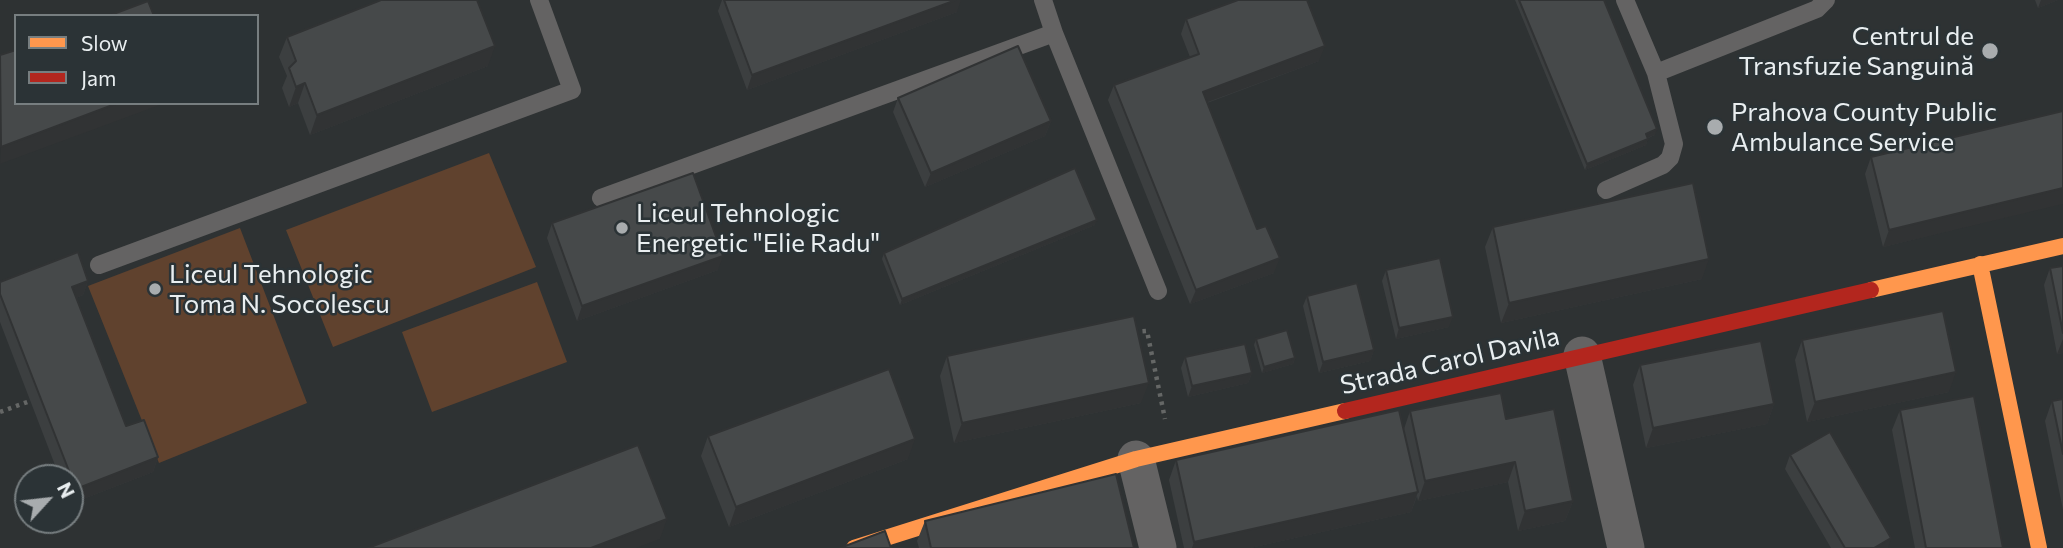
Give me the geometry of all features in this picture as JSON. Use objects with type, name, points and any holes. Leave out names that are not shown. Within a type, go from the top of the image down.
[{"type":"street","name":"Strada Carol Davila","points":[[854,548],[898,541],[1136,459],[2063,246]]},
{"type":"street","points":[[1980,264],[2039,548]]},
{"type":"street","points":[[1583,355],[1626,548]]},
{"type":"street","points":[[1136,459],[1158,548]]},
{"type":"lane","points":[[99,265],[572,90],[538,0]]},
{"type":"lane","points":[[1042,0],[1158,291]]},
{"type":"lane","points":[[1606,190],[1663,165],[1670,158],[1674,144],[1656,73],[1625,0]]},
{"type":"lane","points":[[1656,73],[1817,9],[1826,0]]},
{"type":"lane","points":[[601,198],[1054,33]]},
{"type":"path","points":[[1134,332],[1147,331],[1171,451]]},
{"type":"path","points":[[0,412],[30,401]]},
{"type":"shaded area","points":[[489,153],[536,267],[333,347],[286,230]]},
{"type":"shaded area","points":[[240,228],[307,403],[159,463],[88,286]]},
{"type":"shaded area","points":[[537,282],[567,362],[432,412],[402,332]]},
{"type":"building","points":[[381,0],[477,0],[495,46],[317,115],[305,83],[296,87],[289,68],[296,61],[287,37]]},
{"type":"building","points":[[724,0],[956,0],[752,75]]},
{"type":"building","points":[[1238,0],[1307,0],[1325,46],[1203,92],[1257,229],[1266,226],[1280,258],[1196,290],[1114,85],[1199,54],[1186,19]]},
{"type":"building","points":[[1519,0],[1604,0],[1657,129],[1646,134],[1648,139],[1587,164]]},
{"type":"building","points":[[148,1],[153,14],[113,14]]},
{"type":"building","points":[[1018,46],[1051,121],[931,173],[898,98]]},
{"type":"building","points":[[14,51],[14,105],[113,105],[1,147],[0,55]]},
{"type":"building","points":[[2063,111],[2063,188],[1889,230],[1871,157]]},
{"type":"building","points":[[1075,168],[1097,220],[902,299],[884,253]]},
{"type":"building","points":[[693,173],[723,256],[582,306],[552,223]]},
{"type":"building","points":[[1693,183],[1709,259],[1509,303],[1493,227]]},
{"type":"building","points":[[78,252],[88,281],[72,287],[126,426],[144,420],[158,457],[84,486],[84,464],[66,464],[0,294],[0,282]]},
{"type":"building","points":[[1440,258],[1453,317],[1399,328],[1386,270]]},
{"type":"building","points":[[2063,266],[2063,333],[2050,268]]},
{"type":"building","points":[[1357,283],[1374,350],[1323,362],[1307,296]]},
{"type":"building","points":[[1943,311],[1956,372],[1815,402],[1802,340]]},
{"type":"building","points":[[1134,316],[1149,383],[962,423],[947,356]]},
{"type":"building","points":[[1287,330],[1295,358],[1264,367],[1256,339]]},
{"type":"building","points":[[1761,341],[1774,404],[1653,428],[1640,365]]},
{"type":"building","points":[[1245,344],[1252,373],[1192,386],[1185,357]]},
{"type":"building","points":[[889,369],[915,439],[736,507],[708,436]]},
{"type":"building","points":[[1501,393],[1506,419],[1554,409],[1573,501],[1525,511],[1515,462],[1425,481],[1410,411]]},
{"type":"building","points":[[1974,396],[2003,548],[1926,548],[1900,410]]},
{"type":"building","points":[[2063,399],[2063,454],[2052,401]]},
{"type":"building","points":[[1399,410],[1418,492],[1194,542],[1176,460]]},
{"type":"building","points":[[1830,432],[1891,538],[1874,548],[1845,548],[1790,455]]},
{"type":"building","points":[[638,445],[667,519],[591,548],[368,548]]},
{"type":"building","points":[[1116,474],[1134,548],[931,548],[925,521]]},
{"type":"building","points":[[885,531],[891,548],[840,548]]},
{"type":"traffic: slow","points":[[1871,290],[2063,246]]},
{"type":"traffic: slow","points":[[1980,264],[2039,548]]},
{"type":"traffic: slow","points":[[854,548],[1136,459],[1345,411]]},
{"type":"traffic: jam","points":[[1345,411],[1871,290]]},
{"type":"place","name":"Centrul de Transfuzie Sanguină","points":[[1990,51]]},
{"type":"place","name":"Prahova County Public Ambulance Service","points":[[1715,127]]},
{"type":"place","name":"Liceul Tehnologic Energetic \"Elie Radu\"","points":[[622,228]]},
{"type":"place","name":"Liceul Tehnologic Toma N. Socolescu","points":[[155,289]]}]
